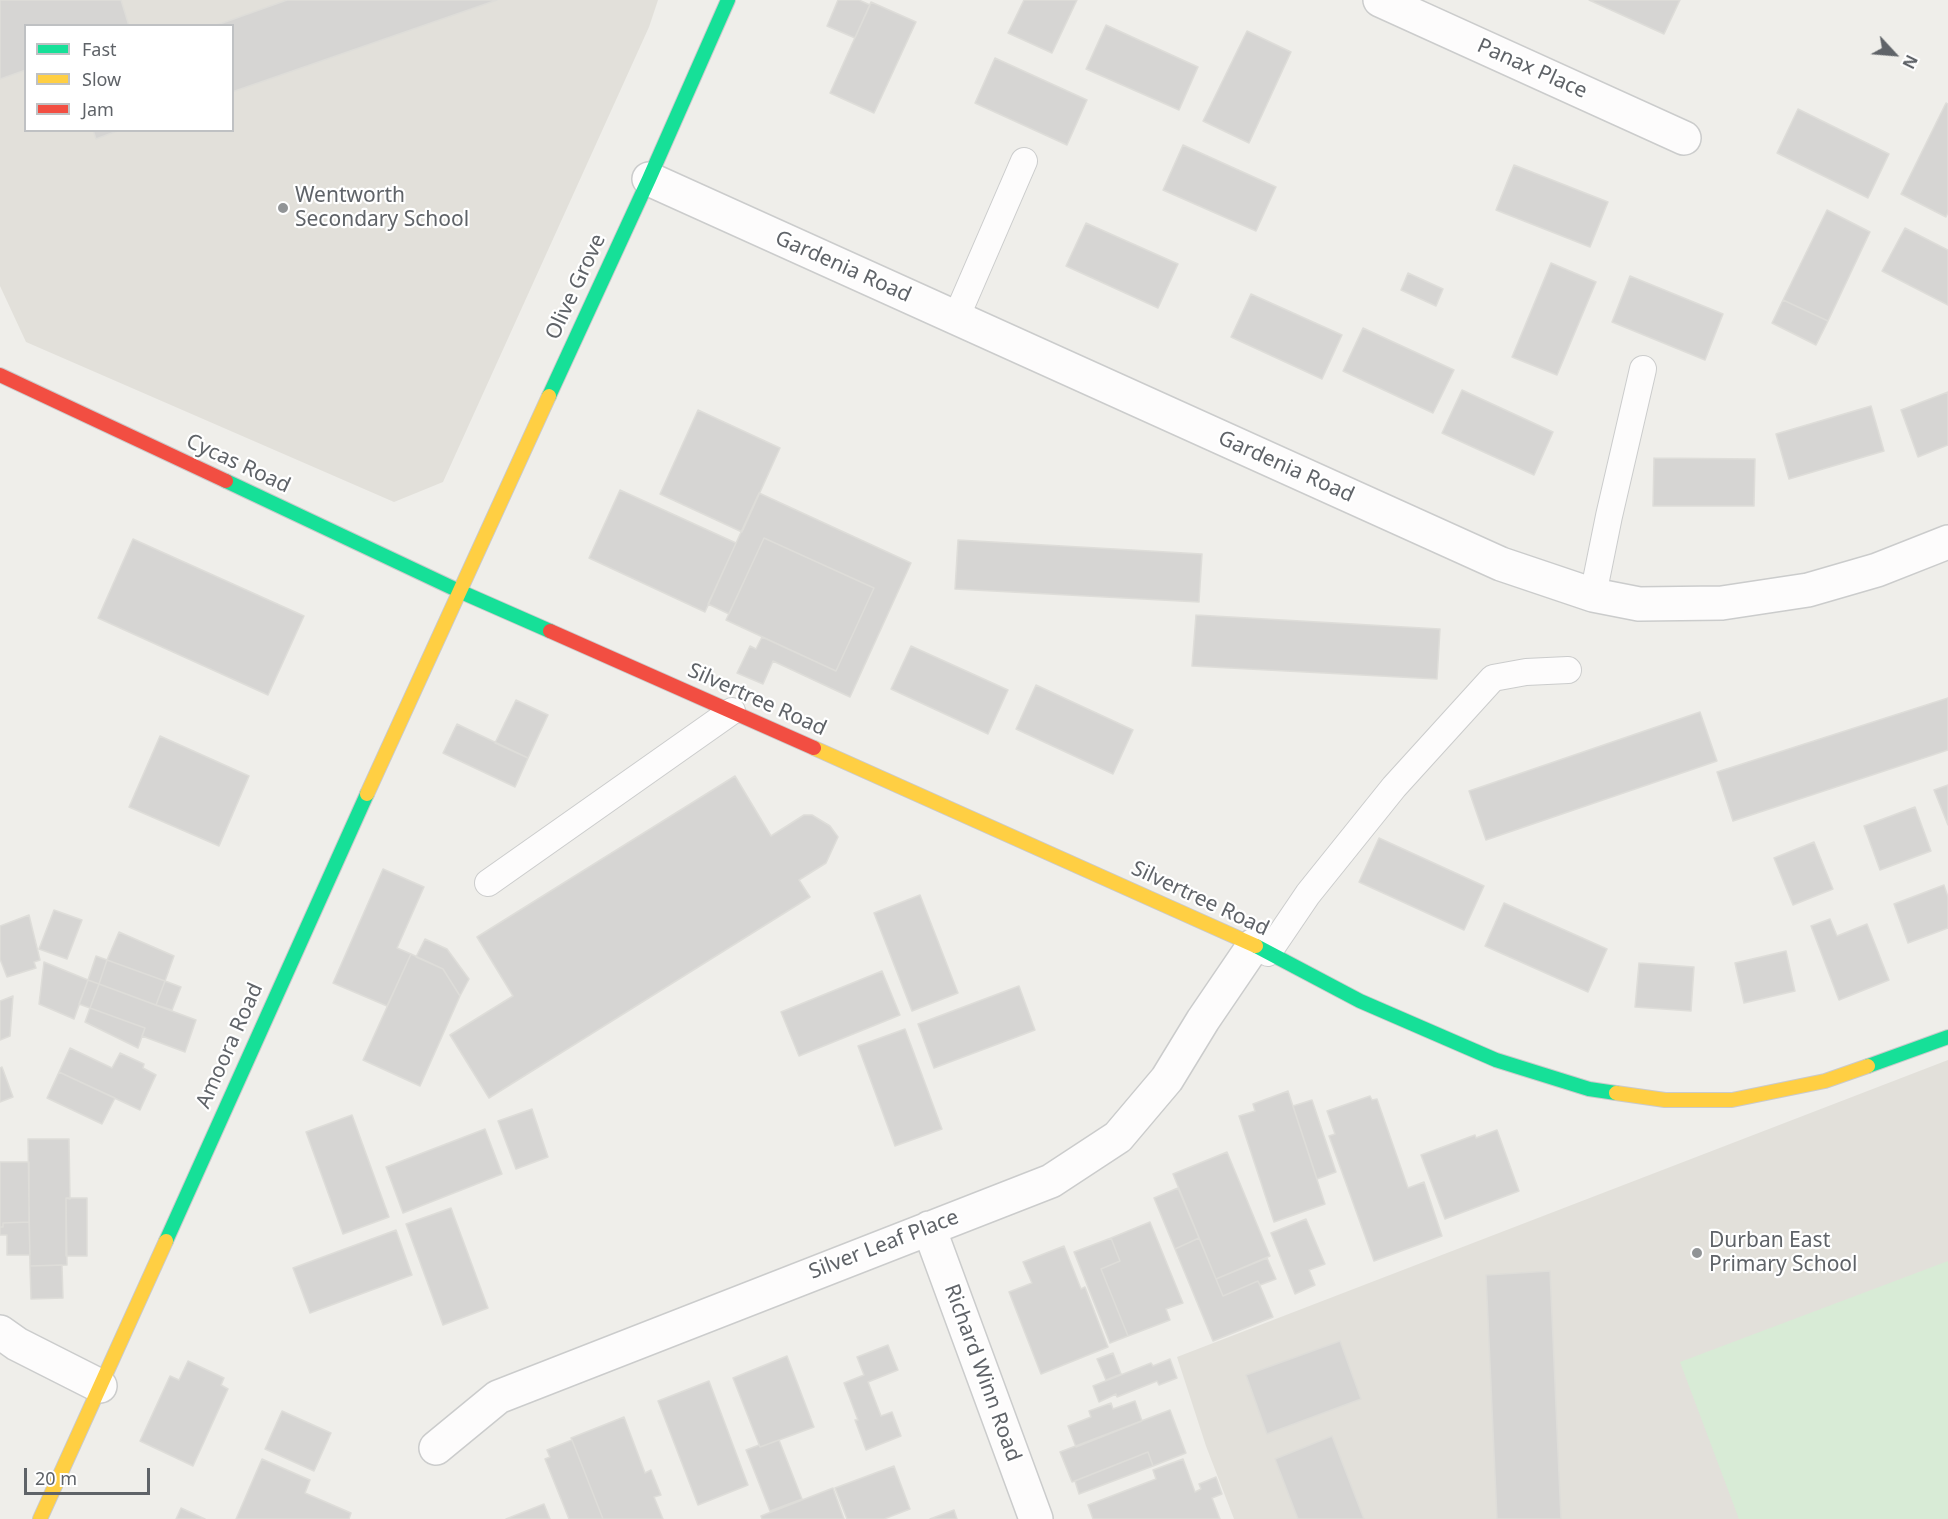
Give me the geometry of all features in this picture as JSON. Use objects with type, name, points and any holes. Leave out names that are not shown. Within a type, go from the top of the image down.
[{"type":"street","name":"Olive Grove","points":[[459,591],[649,179],[728,0]]},
{"type":"street","name":"Panax Place","points":[[1380,0],[1684,138]]},
{"type":"street","name":"Gardenia Road","points":[[649,179],[1501,564],[1593,595],[1639,604],[1722,603],[1808,591],[1877,570],[1948,542]]},
{"type":"street","name":"Cycas Road","points":[[0,375],[459,591]]},
{"type":"street","name":"Silvertree Road","points":[[459,591],[1261,949],[1360,1001],[1496,1060],[1589,1089],[1665,1100],[1732,1100],[1825,1081],[1948,1037]]},
{"type":"street","name":"Amoora Road","points":[[40,1519],[459,591]]},
{"type":"street","name":"Silver Leaf Place","points":[[436,1448],[498,1397],[1051,1181],[1118,1137],[1167,1079],[1203,1020],[1261,949]]},
{"type":"street","name":"Richard Winn Road","points":[[929,1228],[1036,1519]]},
{"type":"street","points":[[0,1332],[17,1344],[100,1386]]},
{"type":"lane","points":[[957,318],[1024,161]]},
{"type":"lane","points":[[1593,595],[1643,369]]},
{"type":"lane","points":[[1261,949],[1394,787],[1493,678],[1526,672],[1568,670]]},
{"type":"lane","points":[[488,883],[732,711]]},
{"type":"shaded area","name":"Wentworth Secondary School","points":[[0,0],[658,0],[649,27],[443,482],[394,502],[26,342],[0,286]]},
{"type":"shaded area","name":"Durban East Primary School","points":[[1948,1060],[1948,1519],[1234,1519],[1206,1446],[1177,1357]]},
{"type":"green space","points":[[1948,1261],[1948,1519],[1739,1519],[1680,1362]]},
{"type":"building","points":[[0,0],[121,0],[128,24],[24,24],[24,71],[0,79]]},
{"type":"building","points":[[287,0],[497,0],[234,91],[234,24],[220,24]]},
{"type":"building","points":[[838,0],[859,0],[870,5],[855,38],[827,26]]},
{"type":"building","points":[[1024,0],[1077,0],[1052,53],[1008,33]]},
{"type":"building","points":[[1589,0],[1680,0],[1664,34]]},
{"type":"building","points":[[871,2],[916,22],[874,113],[830,93]]},
{"type":"building","points":[[1106,25],[1198,67],[1179,110],[1086,69]]},
{"type":"building","points":[[1247,31],[1291,52],[1249,143],[1203,121]]},
{"type":"building","points":[[995,58],[1087,100],[1067,145],[975,103]]},
{"type":"building","points":[[1946,103],[1948,104],[1948,212],[1946,217],[1901,194]]},
{"type":"building","points":[[1798,109],[1889,154],[1868,198],[1777,153]]},
{"type":"building","points":[[94,132],[115,132],[96,139]]},
{"type":"building","points":[[1183,145],[1276,187],[1256,231],[1163,190]]},
{"type":"building","points":[[1514,165],[1608,202],[1590,247],[1496,210]]},
{"type":"building","points":[[1827,210],[1870,232],[1828,321],[1783,300]]},
{"type":"building","points":[[1086,223],[1178,264],[1158,308],[1066,266]]},
{"type":"building","points":[[1905,228],[1948,250],[1948,305],[1882,271]]},
{"type":"building","points":[[1551,263],[1596,282],[1557,375],[1512,357]]},
{"type":"building","points":[[1408,273],[1443,289],[1436,306],[1401,290]]},
{"type":"building","points":[[1630,276],[1723,314],[1705,360],[1612,322]]},
{"type":"building","points":[[1251,294],[1342,335],[1322,379],[1231,337]]},
{"type":"building","points":[[1783,300],[1828,321],[1816,345],[1772,323]]},
{"type":"building","points":[[1363,328],[1454,370],[1433,413],[1343,371]]},
{"type":"building","points":[[1462,390],[1553,432],[1534,475],[1442,433]]},
{"type":"building","points":[[1948,392],[1948,445],[1918,457],[1901,410]]},
{"type":"building","points":[[1871,406],[1884,451],[1789,479],[1776,434]]},
{"type":"building","points":[[698,410],[780,448],[742,532],[660,494]]},
{"type":"building","points":[[1654,458],[1755,459],[1754,506],[1653,506]]},
{"type":"building","points":[[620,490],[736,543],[705,612],[589,558]]},
{"type":"building","points":[[759,493],[911,563],[850,697],[773,661],[763,684],[737,673],[750,646],[756,649],[762,637],[836,671],[874,588],[764,538],[729,614],[708,604]]},
{"type":"building","points":[[764,538],[874,588],[836,671],[726,620]]},
{"type":"building","points":[[133,539],[304,616],[268,695],[98,618]]},
{"type":"building","points":[[958,540],[1202,554],[1199,602],[955,589]]},
{"type":"building","points":[[1196,615],[1440,629],[1437,679],[1192,666]]},
{"type":"building","points":[[911,646],[1008,690],[988,734],[891,689]]},
{"type":"building","points":[[1036,685],[1133,730],[1113,774],[1016,729]]},
{"type":"building","points":[[1948,698],[1948,750],[1733,821],[1717,772]]},
{"type":"building","points":[[516,700],[548,715],[528,758],[495,743]]},
{"type":"building","points":[[1700,712],[1717,761],[1486,840],[1469,791]]},
{"type":"building","points":[[457,724],[528,758],[515,787],[443,753]]},
{"type":"building","points":[[160,736],[249,776],[219,846],[129,807]]},
{"type":"building","points":[[735,776],[771,836],[804,815],[812,815],[830,826],[838,837],[826,863],[799,880],[810,897],[489,1098],[450,1035],[513,996],[477,937]]},
{"type":"building","points":[[1948,785],[1948,825],[1934,790]]},
{"type":"building","points":[[1915,807],[1931,851],[1880,870],[1864,826]]},
{"type":"building","points":[[1379,838],[1484,886],[1464,930],[1359,882]]},
{"type":"building","points":[[1814,842],[1833,889],[1793,905],[1774,858]]},
{"type":"building","points":[[383,869],[424,887],[397,948],[411,954],[387,1006],[333,983]]},
{"type":"building","points":[[1944,885],[1948,897],[1948,928],[1908,943],[1894,904]]},
{"type":"building","points":[[920,895],[958,993],[912,1011],[874,913]]},
{"type":"building","points":[[1504,903],[1607,949],[1588,992],[1485,946]]},
{"type":"building","points":[[54,910],[82,920],[67,959],[39,949]]},
{"type":"building","points":[[29,915],[40,960],[34,962],[36,968],[7,977],[0,959],[0,926]]},
{"type":"building","points":[[1830,919],[1837,936],[1867,924],[1889,980],[1839,1000],[1811,926]]},
{"type":"building","points":[[119,932],[174,956],[165,981],[107,960]]},
{"type":"building","points":[[425,939],[447,949],[469,979],[460,996],[443,969],[416,957]]},
{"type":"building","points":[[1786,951],[1795,991],[1744,1003],[1735,963]]},
{"type":"building","points":[[411,954],[443,969],[460,996],[420,1086],[363,1060]]},
{"type":"building","points":[[96,956],[107,960],[99,984],[88,980]]},
{"type":"building","points":[[107,960],[165,981],[156,1005],[99,984]]},
{"type":"building","points":[[44,962],[88,980],[74,1019],[39,1004]]},
{"type":"building","points":[[1639,963],[1694,967],[1691,1011],[1635,1007]]},
{"type":"building","points":[[882,971],[900,1015],[799,1056],[781,1012]]},
{"type":"building","points":[[88,980],[99,984],[90,1008],[79,1004]]},
{"type":"building","points":[[165,981],[181,987],[172,1010],[156,1005]]},
{"type":"building","points":[[99,984],[196,1020],[185,1052],[142,1036],[145,1028],[90,1008]]},
{"type":"building","points":[[1019,986],[1035,1030],[934,1068],[918,1024]]},
{"type":"building","points":[[13,996],[10,1036],[0,1040],[0,1001]]},
{"type":"building","points":[[90,1008],[145,1028],[138,1048],[85,1022]]},
{"type":"building","points":[[905,1029],[942,1129],[895,1146],[858,1046]]},
{"type":"building","points":[[70,1048],[112,1068],[120,1053],[144,1064],[143,1068],[156,1075],[140,1110],[59,1072]]},
{"type":"building","points":[[2,1067],[13,1097],[0,1102],[0,1068]]},
{"type":"building","points":[[59,1072],[115,1098],[102,1124],[47,1098]]},
{"type":"building","points":[[1288,1091],[1325,1204],[1274,1222],[1239,1116],[1255,1111],[1253,1104]]},
{"type":"building","points":[[1370,1096],[1372,1100],[1377,1099],[1408,1188],[1424,1182],[1442,1236],[1374,1261],[1329,1136],[1335,1134],[1327,1111]]},
{"type":"building","points":[[1312,1100],[1336,1172],[1317,1179],[1293,1106]]},
{"type":"building","points":[[532,1109],[548,1157],[516,1169],[498,1121]]},
{"type":"building","points":[[352,1115],[389,1217],[343,1234],[306,1132]]},
{"type":"building","points":[[485,1129],[502,1174],[403,1213],[386,1167]]},
{"type":"building","points":[[1497,1130],[1519,1191],[1445,1219],[1421,1155],[1475,1135],[1476,1138]]},
{"type":"building","points":[[28,1139],[69,1139],[70,1199],[66,1198],[67,1265],[30,1266]]},
{"type":"building","points":[[1227,1152],[1270,1256],[1216,1279],[1173,1174]]},
{"type":"building","points":[[0,1162],[29,1162],[29,1222],[3,1223],[3,1227],[0,1227]]},
{"type":"building","points":[[1178,1188],[1199,1238],[1175,1249],[1154,1198]]},
{"type":"building","points":[[66,1198],[87,1198],[87,1256],[66,1256]]},
{"type":"building","points":[[451,1208],[488,1308],[443,1325],[406,1224]]},
{"type":"building","points":[[1306,1219],[1325,1264],[1309,1270],[1315,1285],[1295,1294],[1271,1233]]},
{"type":"building","points":[[29,1222],[30,1255],[7,1255],[7,1235],[0,1235],[0,1227],[3,1227],[3,1223]]},
{"type":"building","points":[[1150,1222],[1183,1303],[1166,1309],[1170,1320],[1128,1336],[1101,1269],[1120,1261],[1111,1238]]},
{"type":"building","points":[[396,1230],[412,1275],[310,1313],[293,1268]]},
{"type":"building","points":[[1111,1238],[1120,1261],[1101,1269],[1128,1336],[1110,1343],[1074,1252]]},
{"type":"building","points":[[1199,1238],[1223,1296],[1258,1281],[1273,1317],[1213,1341],[1175,1249]]},
{"type":"building","points":[[1064,1246],[1081,1289],[1085,1287],[1108,1347],[1041,1374],[1009,1292],[1032,1283],[1023,1262]]},
{"type":"building","points":[[1267,1258],[1276,1279],[1260,1285],[1258,1281],[1223,1296],[1216,1279]]},
{"type":"building","points":[[62,1265],[63,1298],[31,1299],[30,1266]]},
{"type":"building","points":[[1550,1271],[1561,1519],[1497,1519],[1486,1275]]},
{"type":"building","points":[[1340,1341],[1361,1399],[1267,1434],[1246,1375]]},
{"type":"building","points":[[888,1345],[898,1370],[868,1382],[881,1416],[892,1412],[901,1436],[866,1450],[844,1383],[864,1375],[857,1357]]},
{"type":"building","points":[[1113,1353],[1121,1374],[1106,1380],[1097,1359]]},
{"type":"building","points":[[787,1356],[814,1427],[760,1447],[733,1378]]},
{"type":"building","points":[[1170,1359],[1177,1378],[1159,1385],[1157,1381],[1099,1402],[1093,1386],[1151,1363],[1153,1366]]},
{"type":"building","points":[[188,1361],[224,1378],[221,1385],[228,1389],[193,1466],[140,1441],[170,1376],[179,1380]]},
{"type":"building","points":[[709,1381],[748,1485],[698,1505],[658,1401]]},
{"type":"building","points":[[1135,1401],[1142,1421],[1076,1447],[1068,1426],[1091,1417],[1089,1411],[1111,1403],[1113,1409]]},
{"type":"building","points":[[1170,1410],[1186,1453],[1153,1466],[1148,1452],[1072,1482],[1060,1452]]},
{"type":"building","points":[[282,1411],[331,1433],[314,1471],[265,1449]]},
{"type":"building","points":[[624,1417],[645,1473],[651,1470],[661,1495],[654,1497],[663,1519],[603,1519],[571,1438]]},
{"type":"building","points":[[1332,1436],[1364,1519],[1298,1519],[1275,1459]]},
{"type":"building","points":[[572,1440],[603,1519],[569,1519],[545,1459],[550,1457],[547,1450]]},
{"type":"building","points":[[779,1440],[802,1499],[770,1511],[746,1450]]},
{"type":"building","points":[[1148,1452],[1153,1466],[1079,1494],[1075,1481]]},
{"type":"building","points":[[262,1459],[310,1480],[305,1493],[351,1513],[349,1519],[236,1519]]},
{"type":"building","points":[[1183,1459],[1195,1492],[1201,1489],[1199,1484],[1216,1477],[1222,1494],[1212,1498],[1220,1519],[1093,1519],[1088,1505],[1156,1479],[1153,1470]]},
{"type":"building","points":[[894,1466],[910,1509],[884,1519],[847,1519],[835,1488]]},
{"type":"building","points":[[833,1488],[844,1519],[762,1519],[761,1516]]},
{"type":"building","points":[[544,1504],[550,1519],[506,1519]]},
{"type":"building","points":[[181,1508],[205,1519],[176,1519]]},
{"type":"building","points":[[954,1510],[957,1519],[930,1519]]},
{"type":"traffic: fast","points":[[549,396],[728,0]]},
{"type":"traffic: fast","points":[[226,481],[459,591],[550,631]]},
{"type":"traffic: fast","points":[[166,1241],[367,794]]},
{"type":"traffic: fast","points":[[1256,946],[1360,1001],[1496,1060],[1589,1089],[1616,1093]]},
{"type":"traffic: fast","points":[[1868,1066],[1948,1037]]},
{"type":"traffic: slow","points":[[367,794],[549,396]]},
{"type":"traffic: slow","points":[[814,748],[1256,946]]},
{"type":"traffic: slow","points":[[1616,1093],[1665,1100],[1732,1100],[1825,1081],[1868,1066]]},
{"type":"traffic: slow","points":[[40,1519],[166,1241]]},
{"type":"traffic: jam","points":[[0,375],[226,481]]},
{"type":"traffic: jam","points":[[550,631],[814,748]]},
{"type":"place","name":"Wentworth Secondary School","points":[[283,208]]},
{"type":"place","name":"Durban East Primary School","points":[[1697,1253]]}]
